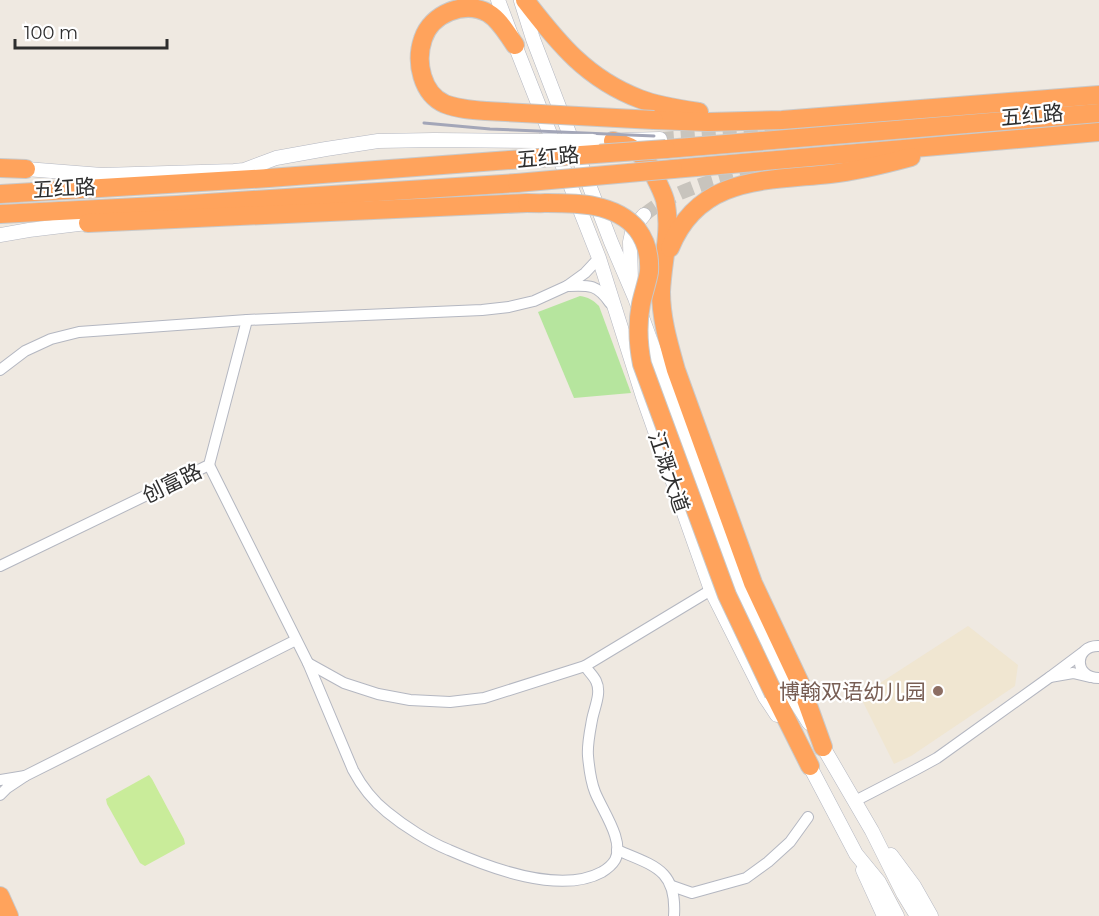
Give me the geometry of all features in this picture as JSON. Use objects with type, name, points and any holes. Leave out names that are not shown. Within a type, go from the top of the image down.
[{"type":"highway","points":[[523,0],[555,39],[582,66],[607,83],[640,99],[674,108],[713,114],[782,120]]},
{"type":"highway","points":[[514,45],[498,20],[487,12],[471,8],[458,9],[443,15],[431,25],[423,39],[420,57],[422,76],[428,90],[443,103],[462,109],[708,122],[782,120],[1099,96]]},
{"type":"highway","name":"五红路","points":[[0,194],[270,178],[510,160],[663,144],[1099,113]]},
{"type":"highway","name":"五红路","points":[[0,214],[28,221],[177,205],[517,183],[1099,132]]},
{"type":"highway","points":[[613,141],[628,145],[643,155],[665,198],[667,224],[662,291],[663,318],[668,343],[753,583],[800,683],[823,747]]},
{"type":"highway","points":[[663,273],[668,252],[679,228],[703,203],[726,190],[770,178],[832,174],[876,166],[967,143]]},
{"type":"highway","points":[[0,168],[26,169]]},
{"type":"highway","points":[[102,175],[165,184],[244,170]]},
{"type":"highway","points":[[88,224],[527,203],[592,206],[607,209],[632,223],[646,244],[649,256],[649,272],[641,304],[638,339],[642,364],[727,596],[810,766]]},
{"type":"highway","points":[[177,205],[257,215]]},
{"type":"main road","name":"江溉大道","points":[[498,0],[599,258],[643,397],[711,590],[765,697],[810,766],[856,854],[879,882],[897,916]]},
{"type":"main road","name":"江溉大道","points":[[523,0],[533,39],[632,292],[742,591],[788,689],[855,801],[917,916]]},
{"type":"main road","points":[[0,172],[26,169],[102,175],[244,170],[276,158],[378,141],[613,141],[663,144]]},
{"type":"main road","points":[[0,233],[28,221],[88,224],[177,205]]},
{"type":"main road","points":[[632,292],[630,242],[633,228],[644,215]]},
{"type":"main road","points":[[872,831],[914,886],[931,916]]},
{"type":"main road","points":[[856,854],[884,916]]},
{"type":"street","points":[[0,370],[25,351],[51,339],[79,332],[247,320],[509,307],[534,301],[567,286],[585,273],[599,258]]},
{"type":"street","points":[[567,286],[596,287],[604,294],[616,312]]},
{"type":"street","name":"创富路","points":[[0,566],[209,465],[247,320]]},
{"type":"street","points":[[209,465],[308,663],[361,785],[372,799],[404,825],[447,849],[512,873],[545,880],[593,877],[608,869],[615,860],[618,850],[613,830],[594,790],[588,755],[592,720],[598,696],[597,682],[585,666]]},
{"type":"street","points":[[308,663],[345,683],[378,694],[410,700],[450,702],[484,698],[585,666],[711,590]]},
{"type":"street","points":[[0,795],[25,776],[296,640]]},
{"type":"street","points":[[855,801],[937,758],[1093,647]]},
{"type":"street","points":[[1093,647],[1080,664],[1085,674],[1096,678]]},
{"type":"street","points":[[1050,677],[1073,673],[1096,678]]},
{"type":"street","points":[[0,780],[25,776]]},
{"type":"street","points":[[672,886],[692,893],[746,878],[790,842],[808,817]]},
{"type":"street","points":[[618,850],[664,874],[672,886],[675,901],[674,916]]},
{"type":"shaded area","name":"博翰双语幼儿园","points":[[968,626],[1018,665],[1015,686],[911,756],[894,764],[860,696]]},
{"type":"green space","points":[[580,296],[590,299],[599,306],[631,393],[574,398],[538,312]]},
{"type":"green space","points":[[149,775],[185,844],[145,866],[140,863],[106,799]]},
{"type":"tunnel","points":[[660,139],[873,123]]},
{"type":"tunnel","points":[[644,215],[657,205],[687,190],[720,179],[770,168]]},
{"type":"railway","points":[[424,123],[490,129],[654,136]]},
{"type":"place","name":"博翰双语幼儿园","points":[[938,691]]}]
